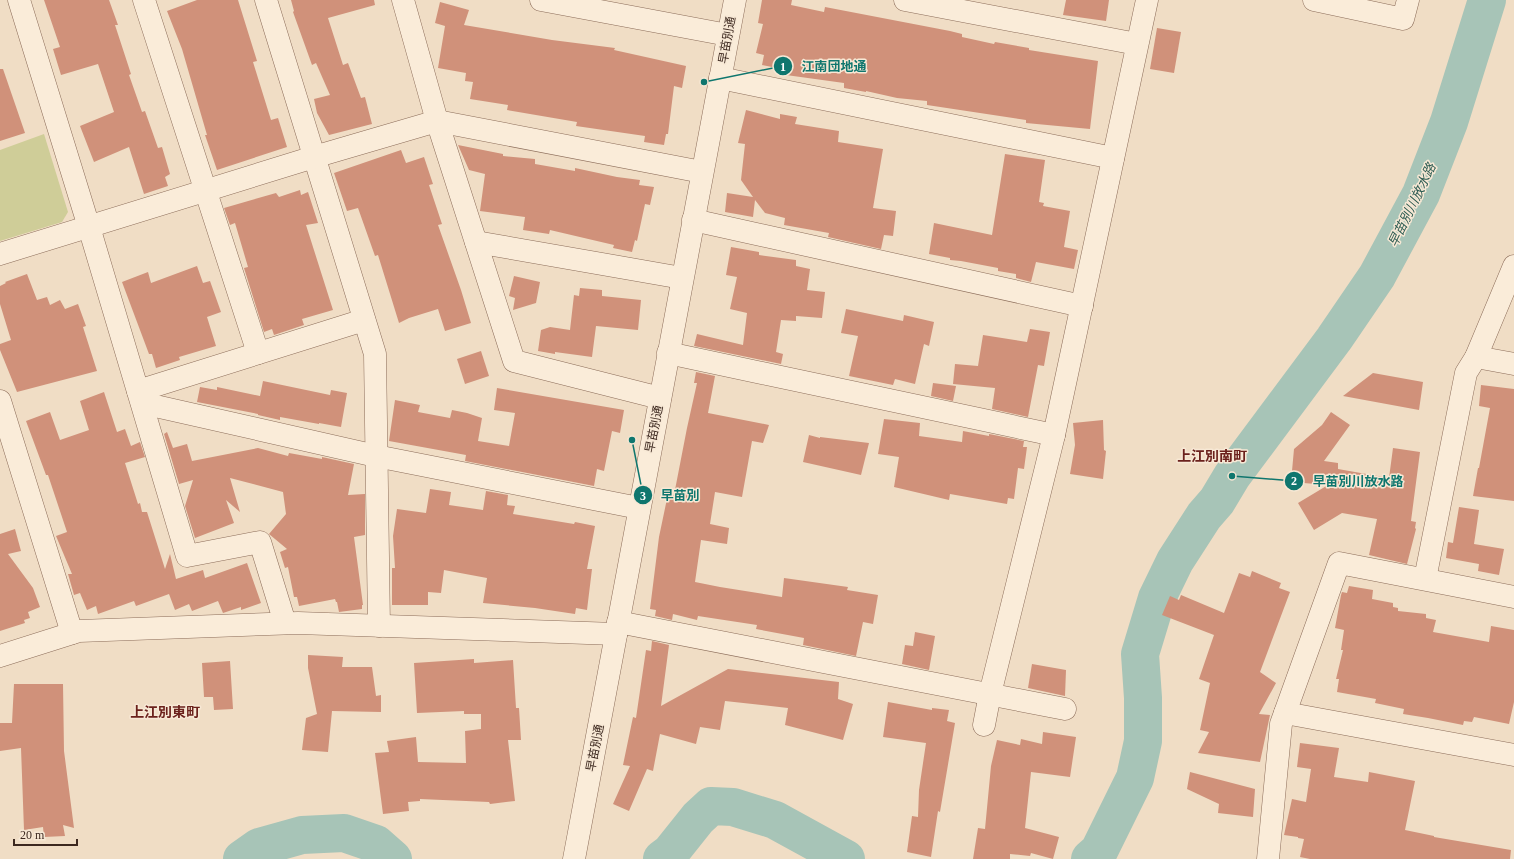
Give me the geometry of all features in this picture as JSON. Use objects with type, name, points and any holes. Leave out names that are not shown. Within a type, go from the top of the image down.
[{"type":"street","points":[[20,0],[187,556],[260,542],[285,623]]},
{"type":"street","points":[[144,0],[258,353]]},
{"type":"street","points":[[266,0],[375,354],[378,626]]},
{"type":"street","points":[[403,0],[437,121],[514,361],[660,398]]},
{"type":"street","points":[[541,0],[728,34]]},
{"type":"street","name":"早苗別通","points":[[574,859],[734,0]]},
{"type":"street","points":[[905,0],[1138,44]]},
{"type":"street","points":[[984,726],[990,694],[1054,435],[1147,0]]},
{"type":"street","points":[[1314,0],[1403,19],[1408,0]]},
{"type":"street","points":[[720,78],[1113,158]]},
{"type":"street","points":[[0,254],[314,157],[437,121],[702,172]]},
{"type":"street","points":[[693,220],[1082,306]]},
{"type":"street","points":[[476,242],[682,278]]},
{"type":"street","points":[[1425,579],[1466,373],[1476,357],[1514,266]]},
{"type":"street","points":[[140,397],[258,353],[364,320]]},
{"type":"street","points":[[668,353],[1054,435]]},
{"type":"street","points":[[1476,357],[1514,364]]},
{"type":"street","points":[[140,397],[376,456],[640,508]]},
{"type":"street","points":[[0,401],[72,634]]},
{"type":"street","points":[[1268,859],[1281,724],[1339,563],[1514,597]]},
{"type":"street","points":[[0,656],[79,631],[285,623],[378,626],[617,628],[1065,708]]},
{"type":"street","points":[[1285,713],[1514,755]]},
{"type":"shaded area","points":[[44,134],[68,212],[62,222],[0,241],[0,150]]},
{"type":"building","points":[[44,0],[109,0],[118,25],[115,25],[131,74],[129,75],[142,112],[145,111],[158,148],[162,147],[170,174],[165,177],[168,186],[144,194],[129,147],[94,162],[80,126],[114,112],[98,64],[61,75],[53,49],[60,47]]},
{"type":"building","points":[[197,0],[238,0],[257,61],[253,62],[271,120],[278,118],[287,147],[217,170],[205,135],[207,135],[182,49],[167,11]]},
{"type":"building","points":[[291,0],[374,0],[375,5],[328,18],[343,65],[348,63],[361,98],[365,97],[372,124],[329,135],[317,113],[314,99],[330,95],[316,63],[312,65],[293,12]]},
{"type":"building","points":[[762,0],[792,0],[791,5],[824,12],[825,7],[950,31],[962,34],[962,37],[994,44],[995,42],[1029,48],[1029,50],[1098,61],[1090,129],[1026,123],[1026,120],[927,105],[927,101],[897,98],[844,88],[844,83],[786,75],[787,70],[762,65],[764,55],[756,53],[763,24],[758,23]]},
{"type":"building","points":[[1066,0],[1109,0],[1106,21],[1063,15]]},
{"type":"building","points":[[440,2],[469,10],[464,25],[552,40],[615,48],[614,50],[686,66],[682,88],[674,86],[668,134],[666,134],[664,145],[644,142],[645,136],[576,126],[577,122],[507,110],[508,105],[470,99],[473,82],[465,81],[466,73],[438,68],[445,26],[435,23]]},
{"type":"building","points":[[1157,28],[1181,32],[1174,73],[1150,69]]},
{"type":"building","points":[[0,69],[3,69],[25,133],[0,141]]},
{"type":"building","points":[[746,110],[780,119],[780,114],[797,117],[795,124],[839,131],[838,142],[883,149],[873,208],[896,211],[893,236],[884,235],[881,249],[828,237],[829,233],[784,225],[785,218],[765,213],[755,200],[753,217],[725,212],[727,193],[753,197],[741,180],[745,144],[738,143]]},
{"type":"building","points":[[458,145],[503,154],[503,156],[535,159],[535,164],[575,171],[575,168],[617,177],[640,180],[639,185],[654,187],[650,205],[645,204],[637,241],[635,240],[632,252],[613,248],[614,245],[550,230],[549,234],[523,230],[525,217],[480,211],[485,174],[469,170]]},
{"type":"building","points":[[401,150],[406,163],[424,157],[433,184],[429,185],[442,224],[438,225],[471,323],[445,331],[438,309],[409,318],[399,323],[378,255],[375,256],[358,208],[347,211],[334,173]]},
{"type":"building","points":[[1005,154],[1045,160],[1039,202],[1044,203],[1043,206],[1070,211],[1064,247],[1078,250],[1074,269],[1036,262],[1031,282],[1016,278],[1016,274],[998,271],[998,268],[950,260],[950,258],[929,254],[934,223],[992,235]]},
{"type":"building","points":[[300,190],[301,195],[308,192],[318,223],[306,225],[333,310],[302,319],[304,325],[274,335],[272,329],[264,332],[244,268],[248,267],[235,223],[230,225],[224,208],[276,193],[279,197]]},
{"type":"building","points":[[731,247],[759,252],[759,255],[796,260],[796,266],[810,269],[807,290],[825,292],[822,318],[796,316],[796,321],[781,320],[776,352],[783,354],[781,364],[694,346],[697,334],[743,345],[747,313],[730,309],[737,277],[726,275]]},
{"type":"building","points":[[197,266],[203,283],[210,281],[221,312],[207,317],[216,346],[179,357],[180,360],[156,368],[152,354],[149,354],[122,282],[148,272],[151,283]]},
{"type":"building","points":[[27,274],[37,300],[47,297],[50,305],[60,300],[65,309],[78,304],[86,326],[83,327],[97,371],[17,392],[0,350],[0,344],[11,340],[0,304],[0,286],[6,283],[5,282]]},
{"type":"building","points":[[514,276],[540,282],[536,303],[513,310],[515,298],[509,296]]},
{"type":"building","points":[[580,288],[602,290],[602,296],[641,300],[638,330],[596,326],[592,357],[538,351],[541,330],[550,327],[570,330],[574,295],[579,296]]},
{"type":"building","points":[[846,309],[903,321],[904,315],[934,322],[929,346],[924,344],[915,384],[895,379],[893,385],[849,376],[858,336],[841,333]]},
{"type":"building","points":[[1030,329],[1050,332],[1044,366],[1038,365],[1028,417],[992,409],[995,388],[953,384],[955,364],[978,366],[983,335],[1027,342]]},
{"type":"building","points":[[481,351],[489,376],[465,384],[457,359]]},
{"type":"building","points":[[696,372],[715,376],[708,413],[769,425],[763,443],[752,441],[742,497],[715,492],[710,524],[729,528],[727,544],[701,540],[695,582],[782,597],[784,578],[848,587],[847,590],[878,595],[873,624],[863,622],[856,656],[803,645],[804,638],[756,629],[757,625],[698,616],[697,620],[673,614],[672,620],[655,616],[656,610],[650,609],[659,537],[668,494],[674,495],[697,383],[694,383]]},
{"type":"building","points":[[1373,373],[1423,382],[1419,410],[1343,396]]},
{"type":"building","points":[[263,381],[330,395],[331,390],[347,393],[341,427],[280,417],[280,420],[258,414],[197,402],[200,387],[217,390],[217,387],[260,396]]},
{"type":"building","points":[[933,383],[956,386],[953,401],[931,396]]},
{"type":"building","points":[[1481,385],[1514,389],[1514,501],[1473,496],[1490,408],[1479,406]]},
{"type":"building","points":[[497,388],[624,410],[620,433],[612,431],[604,471],[597,469],[594,486],[465,461],[466,455],[389,441],[395,400],[420,405],[418,412],[450,418],[452,410],[482,418],[478,441],[509,446],[515,413],[494,410]]},
{"type":"building","points":[[104,392],[117,432],[125,429],[131,446],[140,442],[145,457],[125,463],[138,504],[140,503],[142,512],[147,512],[165,569],[170,554],[176,579],[203,570],[205,578],[247,563],[261,603],[241,610],[241,607],[223,613],[218,601],[192,611],[189,604],[175,610],[169,594],[136,606],[134,601],[98,614],[96,606],[87,610],[80,593],[74,595],[68,574],[72,574],[56,536],[67,532],[48,475],[46,475],[26,421],[50,412],[60,440],[89,430],[80,401]]},
{"type":"building","points":[[1331,412],[1350,425],[1324,461],[1338,463],[1338,469],[1389,478],[1393,448],[1420,452],[1411,521],[1416,522],[1416,529],[1407,564],[1369,555],[1377,519],[1342,513],[1314,530],[1298,503],[1328,485],[1291,482],[1294,449],[1322,425]]},
{"type":"building","points":[[884,419],[920,423],[919,436],[962,442],[963,431],[989,436],[989,434],[1024,441],[1023,447],[1027,447],[1024,469],[1018,468],[1014,499],[1008,498],[1007,504],[950,494],[949,500],[894,487],[899,457],[878,454]]},
{"type":"building","points":[[1103,420],[1104,450],[1106,451],[1103,479],[1070,474],[1075,445],[1073,423]]},
{"type":"building","points":[[167,432],[173,448],[187,444],[192,461],[258,448],[288,456],[289,453],[322,459],[322,457],[354,464],[348,495],[365,494],[365,535],[354,537],[363,605],[362,609],[339,612],[335,599],[299,606],[297,597],[294,597],[288,567],[285,568],[280,552],[287,549],[269,534],[286,514],[283,492],[230,478],[240,512],[226,500],[234,523],[195,538],[185,506],[193,480],[179,484],[164,434]]},
{"type":"building","points":[[809,435],[820,438],[869,443],[861,475],[803,462]]},
{"type":"building","points":[[430,489],[451,492],[449,505],[483,510],[486,491],[508,495],[507,505],[515,506],[513,514],[595,526],[587,569],[592,569],[587,610],[576,608],[575,614],[535,608],[483,603],[487,578],[444,570],[441,593],[428,592],[428,605],[392,605],[392,568],[395,568],[393,536],[397,509],[426,513]]},
{"type":"building","points":[[1459,507],[1479,510],[1474,544],[1504,549],[1499,575],[1478,571],[1479,564],[1446,558],[1448,542],[1453,543]]},
{"type":"building","points":[[15,529],[21,551],[8,554],[33,588],[40,607],[28,612],[30,618],[24,620],[25,623],[0,631],[0,534]]},
{"type":"building","points":[[1252,571],[1281,583],[1279,588],[1290,592],[1260,672],[1276,683],[1259,714],[1270,715],[1260,762],[1198,753],[1209,732],[1200,730],[1210,683],[1199,679],[1214,635],[1162,615],[1170,596],[1179,600],[1181,595],[1224,613],[1239,573],[1250,577]]},
{"type":"building","points":[[1349,586],[1373,590],[1372,599],[1393,603],[1393,607],[1398,608],[1398,611],[1426,614],[1426,618],[1436,620],[1433,632],[1489,642],[1491,626],[1514,630],[1514,702],[1509,724],[1474,717],[1472,722],[1464,721],[1463,725],[1403,714],[1404,709],[1375,703],[1376,699],[1337,692],[1339,679],[1336,679],[1343,650],[1341,650],[1344,630],[1335,628],[1342,592],[1347,593]]},
{"type":"building","points":[[915,632],[935,636],[929,670],[902,664],[905,645],[913,646]]},
{"type":"building","points":[[652,641],[669,645],[661,706],[728,669],[839,682],[838,699],[853,704],[843,740],[785,725],[788,708],[725,701],[720,730],[700,727],[696,744],[660,734],[653,771],[647,769],[629,811],[613,804],[630,766],[623,765],[633,717],[636,718],[646,650],[651,651]]},
{"type":"building","points":[[308,655],[343,657],[342,667],[372,667],[376,696],[381,695],[381,712],[332,711],[328,752],[302,750],[306,718],[317,714],[308,668]]},
{"type":"building","points":[[474,659],[474,663],[513,660],[516,708],[519,708],[521,740],[508,740],[515,801],[490,804],[489,802],[420,799],[420,801],[408,802],[409,811],[383,814],[375,753],[389,752],[387,741],[416,737],[418,762],[466,763],[465,731],[481,729],[481,714],[464,714],[464,711],[417,713],[414,663]]},
{"type":"building","points":[[230,661],[233,709],[214,710],[213,697],[204,697],[202,663]]},
{"type":"building","points":[[1032,664],[1066,670],[1065,696],[1028,688]]},
{"type":"building","points":[[14,684],[63,684],[64,751],[74,828],[63,825],[65,836],[44,837],[43,827],[24,830],[21,748],[0,751],[0,723],[12,723]]},
{"type":"building","points":[[888,702],[932,710],[932,708],[949,710],[947,721],[955,723],[940,812],[938,811],[931,857],[907,852],[912,816],[918,817],[919,790],[926,743],[883,737]]},
{"type":"building","points":[[1043,732],[1076,737],[1070,777],[1031,772],[1025,828],[1059,837],[1053,859],[1031,853],[1030,856],[1010,854],[1010,859],[973,859],[978,828],[985,829],[991,766],[997,740],[1020,745],[1021,739],[1042,744]]},
{"type":"building","points":[[1300,743],[1339,748],[1334,777],[1368,782],[1369,772],[1415,781],[1405,830],[1434,837],[1511,850],[1510,859],[1310,859],[1300,857],[1304,839],[1284,835],[1292,799],[1306,802],[1311,769],[1297,767]]},
{"type":"building","points":[[1190,772],[1255,789],[1253,817],[1218,813],[1219,804],[1187,789]]},
{"type":"waterway","name":"早苗別川放水路","points":[[1090,859],[1099,851],[1135,778],[1143,741],[1143,698],[1140,654],[1157,598],[1175,561],[1204,516],[1217,501],[1232,476],[1334,339],[1377,276],[1421,194],[1449,122],[1487,0]]},
{"type":"waterway","name":"早苗別川放水路","points":[[662,859],[670,853],[698,818],[711,806],[733,807],[775,820],[846,859]]},
{"type":"waterway","name":"早苗別川放水路","points":[[242,859],[259,847],[302,835],[344,833],[376,844],[393,859]]},
{"type":"place","name":"江南団地通","points":[[704,82]]},
{"type":"place","name":"早苗別","points":[[632,440]]},
{"type":"place","name":"早苗別川放水路","points":[[1232,476]]},
{"type":"district","name":"上江別南町","points":[[1212,456]]},
{"type":"district","name":"上江別東町","points":[[165,712]]}]
